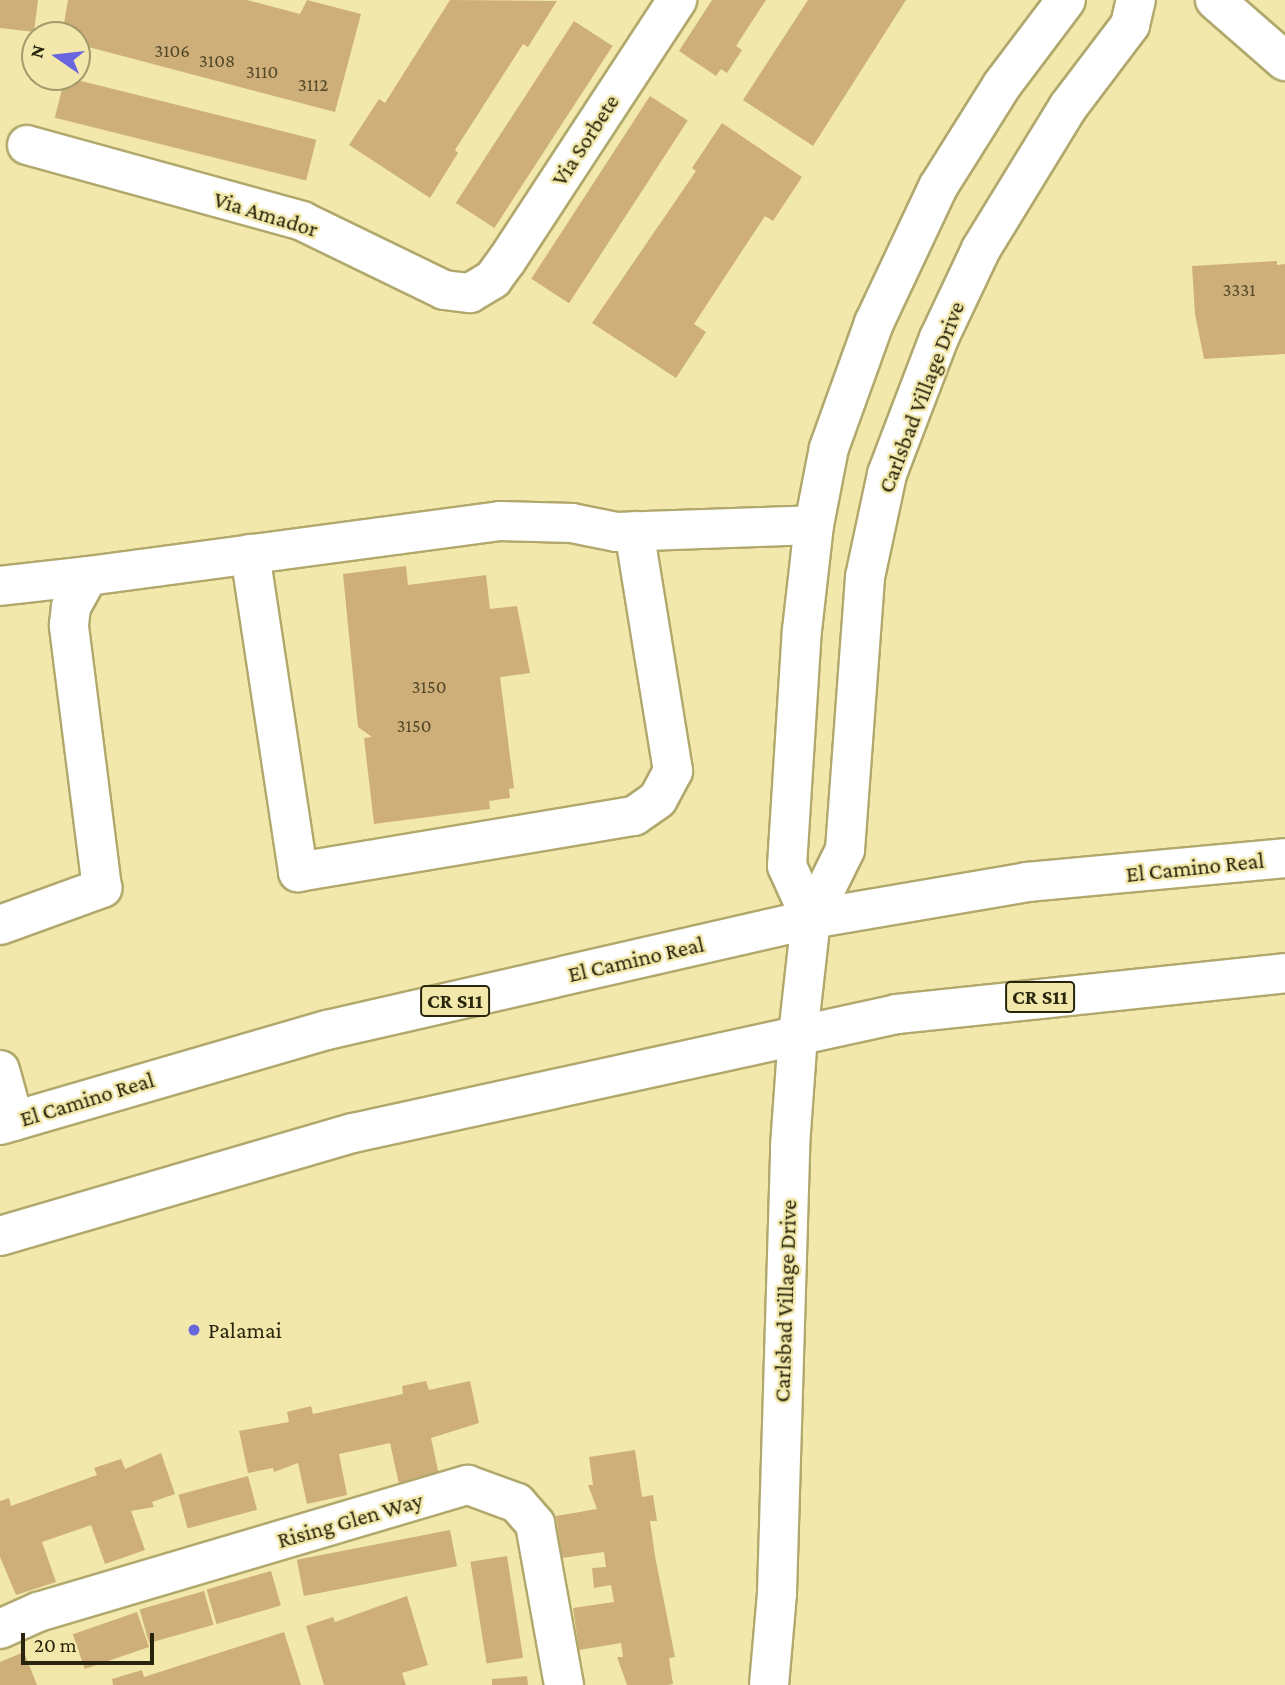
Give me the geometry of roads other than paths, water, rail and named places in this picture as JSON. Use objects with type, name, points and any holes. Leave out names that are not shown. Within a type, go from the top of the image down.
[{"type":"main road","name":"Via Sorbete","points":[[493,279],[677,0]]},
{"type":"main road","name":"Carlsbad Village Drive","points":[[811,919],[788,866],[802,630],[814,525],[829,448],[874,323],[938,187],[1002,86],[1066,0]]},
{"type":"main road","name":"Carlsbad Village Drive","points":[[769,1685],[777,1593],[790,1146],[798,1035],[811,919],[845,850],[866,577],[887,474],[939,338],[981,249],[1068,107],[1130,25],[1136,0]]},
{"type":"main road","points":[[1215,0],[1285,61]]},
{"type":"main road","name":"Via Amador","points":[[27,145],[302,220],[457,295],[470,293],[493,279]]},
{"type":"main road","points":[[0,586],[500,522],[572,523],[617,532],[814,525]]},
{"type":"main road","points":[[250,554],[298,873],[634,816],[657,799],[673,771],[634,531]]},
{"type":"main road","points":[[0,925],[102,888],[69,625],[71,607],[88,576]]},
{"type":"main road","name":"El Camino Real","points":[[7,1123],[327,1030],[811,919],[1027,882],[1285,858]]},
{"type":"main road","name":"CR S11","points":[[0,1236],[353,1133],[798,1035],[915,1011],[1285,972]]},
{"type":"main road","points":[[0,1070],[7,1123]]},
{"type":"main road","name":"Rising Glen Way","points":[[0,1629],[38,1612],[468,1485],[517,1503],[535,1524],[564,1685]]},
{"type":"place","name":"Palamai","points":[[194,1330]]}]
